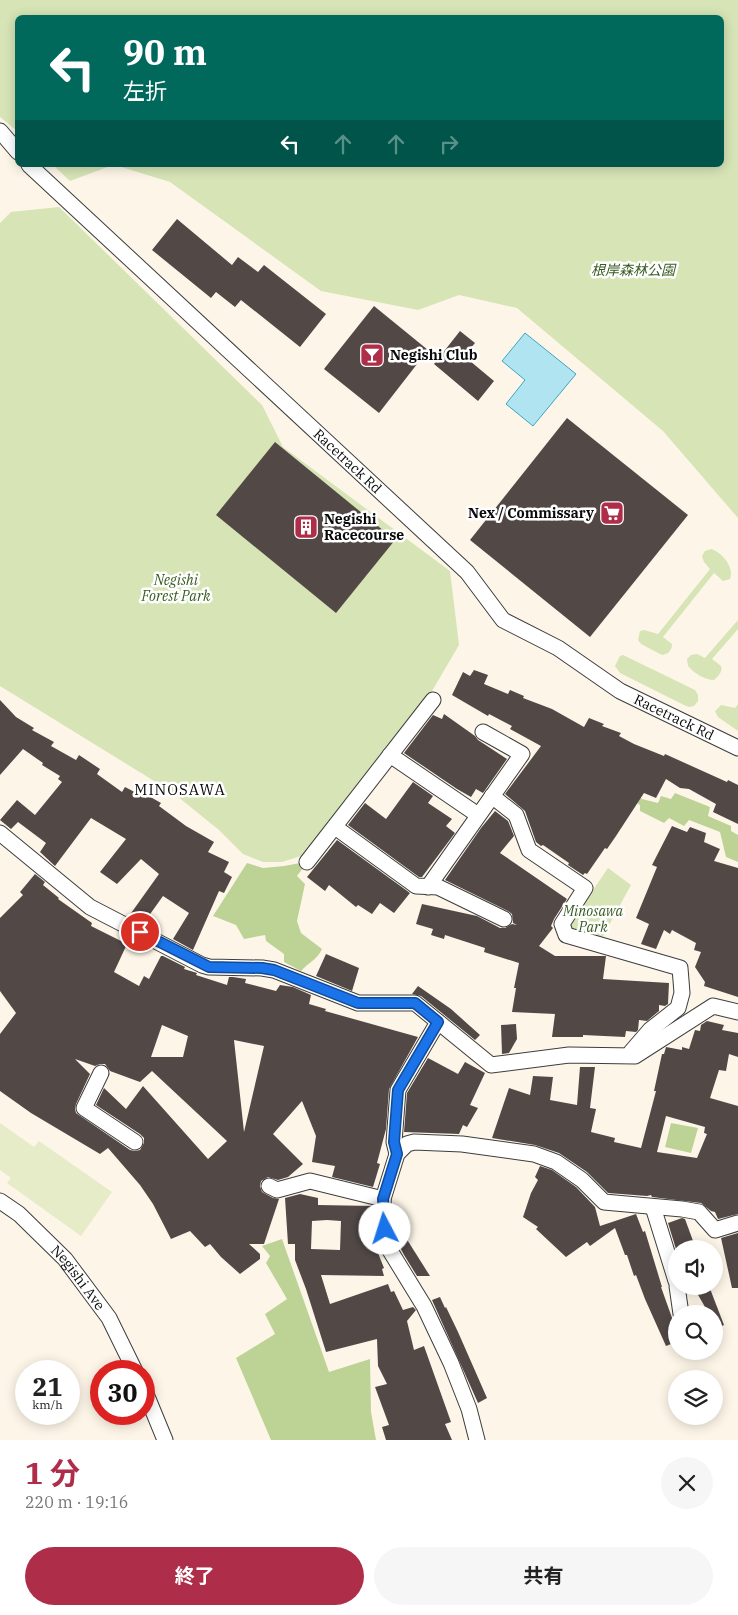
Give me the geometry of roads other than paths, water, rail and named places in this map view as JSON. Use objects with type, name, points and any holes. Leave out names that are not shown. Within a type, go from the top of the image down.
[{"type":"street","points":[[0,131],[15,148]]},
{"type":"street","name":"Racetrack Rd","points":[[31,167],[467,572],[503,620],[558,648],[620,691],[738,748]]},
{"type":"street","points":[[307,862],[433,700]]},
{"type":"street","points":[[428,887],[522,754],[482,732]]},
{"type":"street","points":[[390,755],[478,815]]},
{"type":"street","points":[[492,796],[516,815],[529,850],[585,888],[562,924],[566,935],[680,968],[682,993],[678,1008],[650,1030],[627,1055]]},
{"type":"street","points":[[335,826],[416,886],[438,888],[504,919]]},
{"type":"street","points":[[0,833],[90,907],[202,965],[209,967],[274,970],[358,1003],[415,1003],[491,1065],[569,1055],[635,1056],[713,1006],[738,1012]]},
{"type":"street","points":[[397,1154],[394,1142],[398,1090],[438,1022]]},
{"type":"street","points":[[101,1073],[84,1108],[135,1142]]},
{"type":"street","points":[[478,1440],[469,1409],[451,1363],[424,1306],[386,1244],[383,1199],[397,1154],[407,1144],[414,1142],[462,1144],[534,1154],[562,1166],[582,1180],[604,1202],[699,1212],[715,1230],[738,1223]]},
{"type":"street","points":[[269,1186],[277,1190],[310,1181],[383,1199]]},
{"type":"street","name":"Negishi Ave","points":[[0,1201],[19,1214],[65,1259],[109,1318],[130,1360]]},
{"type":"street","points":[[653,1207],[668,1255]]},
{"type":"street","points":[[155,1416],[165,1440]]},
{"type":"water","points":[[525,333],[576,374],[533,426],[506,404],[525,380],[502,361]]},
{"type":"place","name":"Negishi Club","points":[[372,355]]},
{"type":"place","name":"Nex / Commissary","points":[[612,513]]},
{"type":"place","name":"Negishi Racecourse","points":[[306,527]]},
{"type":"district","name":"MINOSAWA","points":[[180,789]]},
{"type":"park label","name":"根岸森林公園","points":[[633,270]]},
{"type":"park label","name":"Negishi Forest Park","points":[[176,588]]},
{"type":"park label","name":"Minosawa Park","points":[[593,920]]}]
